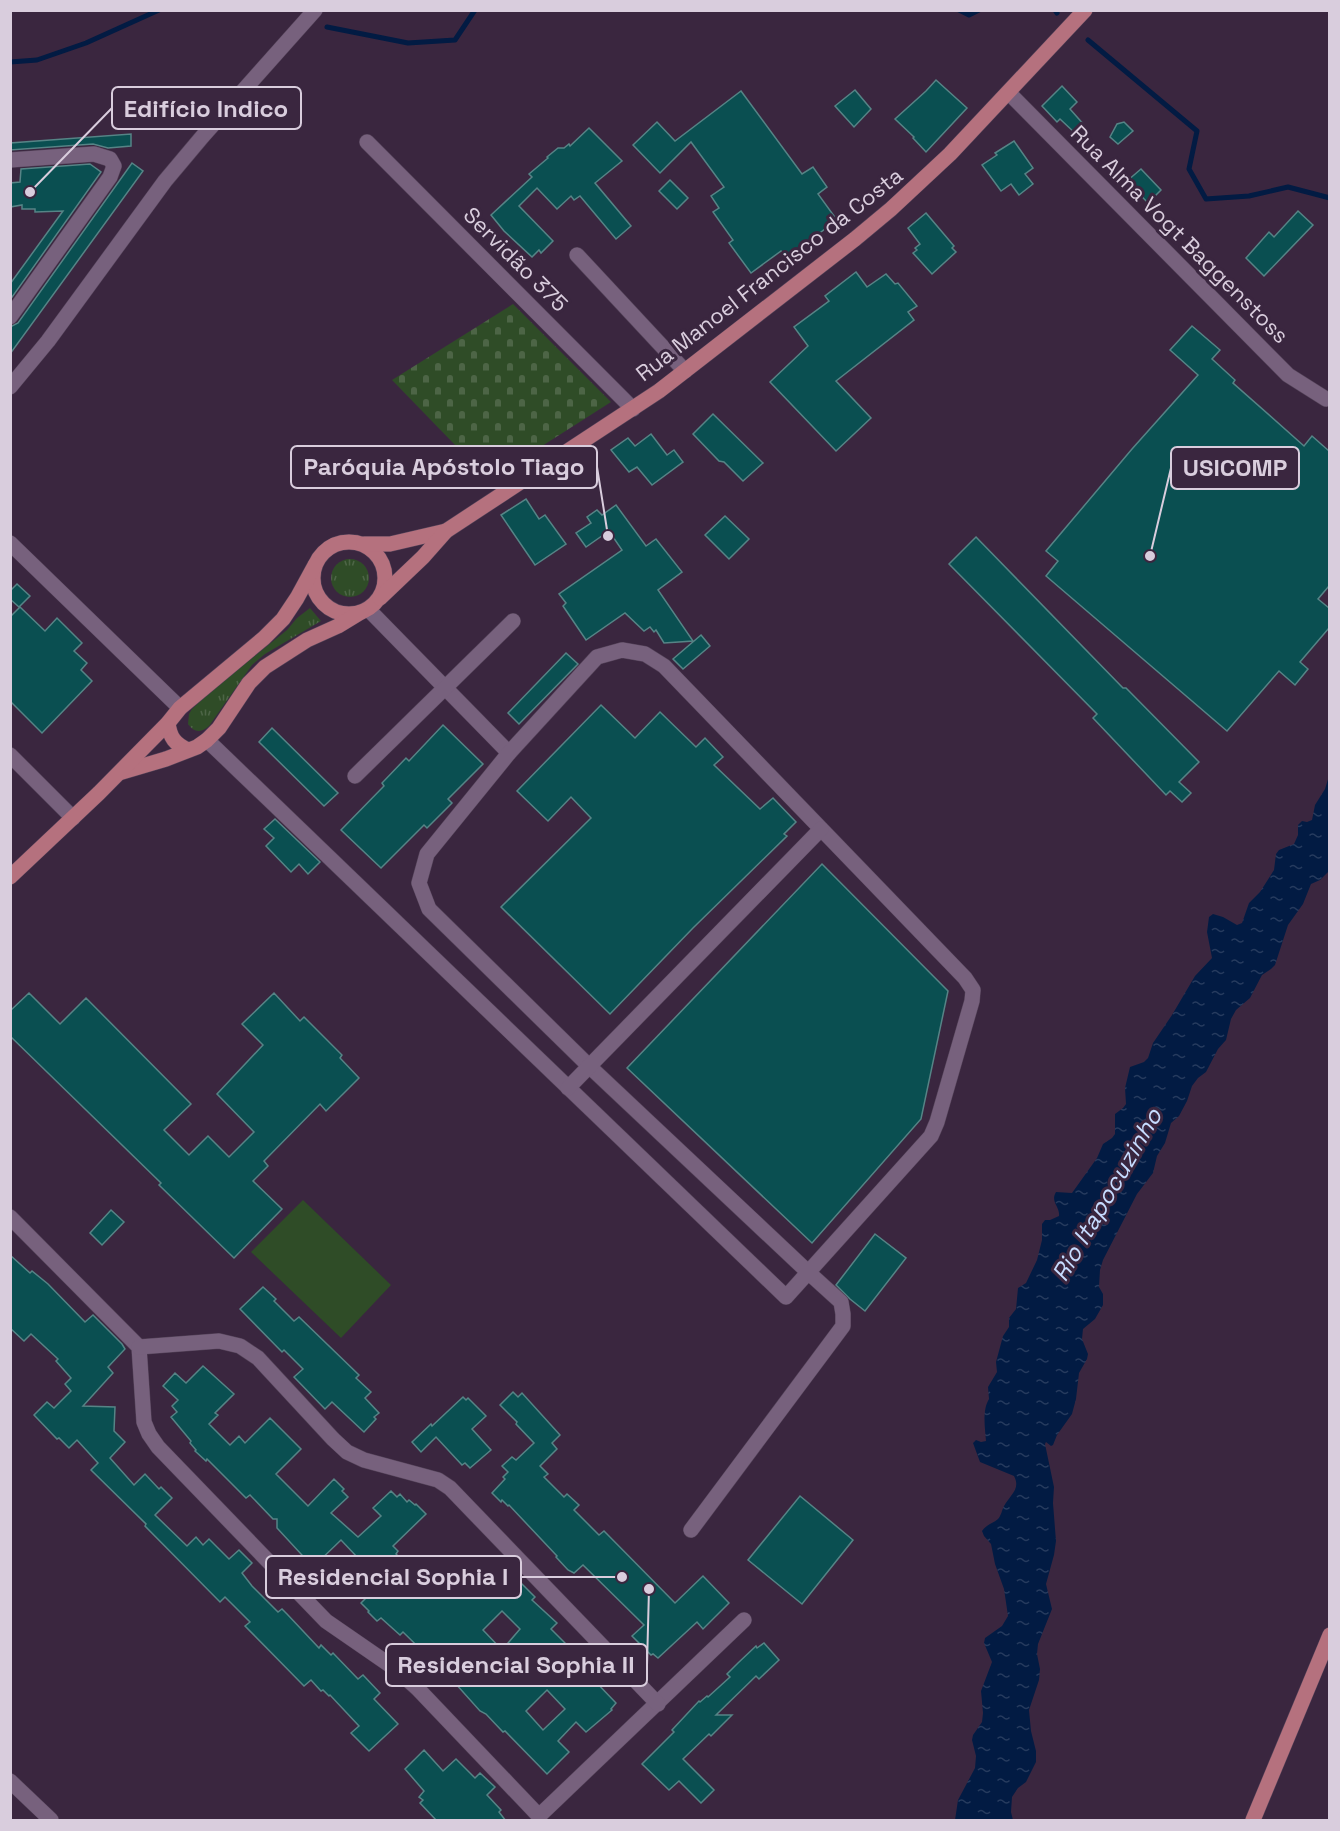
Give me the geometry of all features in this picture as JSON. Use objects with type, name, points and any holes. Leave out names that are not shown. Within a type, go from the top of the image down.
[{"type":"main road","name":"Rua Manoel Francisco da Costa","points":[[380,598],[423,557],[446,531],[633,409],[686,371],[891,209],[950,154],[1085,10]]},
{"type":"main road","name":"Rua Manoel Francisco da Costa","points":[[363,544],[390,544],[446,531]]},
{"type":"main road","points":[[10,877],[119,773],[180,708],[264,638],[283,619],[320,556],[328,548],[340,543],[352,542],[363,544],[375,551],[386,574],[385,586],[380,598],[365,610],[297,646],[265,667],[249,683],[219,728],[207,740],[166,759],[119,773]]},
{"type":"main road","points":[[315,565],[314,582],[320,599],[328,607],[350,614],[365,610]]},
{"type":"main road","points":[[168,723],[173,741],[188,750]]},
{"type":"main road","points":[[1253,1821],[1329,1635]]},
{"type":"street","points":[[10,387],[55,331],[165,181],[315,10]]},
{"type":"street","name":"Rua Alma Vogt Baggenstoss","points":[[1009,93],[1287,375],[1326,399]]},
{"type":"street","name":"Servidão 375","points":[[367,142],[633,409]]},
{"type":"street","points":[[10,160],[93,154],[110,159],[114,166],[110,177],[10,317]]},
{"type":"street","points":[[577,255],[686,371]]},
{"type":"street","points":[[10,543],[180,708]]},
{"type":"street","points":[[365,610],[509,753]]},
{"type":"street","points":[[355,776],[513,621]]},
{"type":"street","points":[[207,740],[786,1297],[809,1273],[931,1136],[972,1001],[973,990],[966,978],[664,666],[645,654],[622,650],[597,657],[509,753],[427,854],[419,883],[429,909],[589,1066],[809,1273],[841,1302],[843,1326],[691,1530]]},
{"type":"street","points":[[10,755],[73,818]]},
{"type":"street","points":[[568,1088],[821,829]]},
{"type":"street","points":[[10,1217],[139,1347],[144,1422],[148,1434],[158,1447],[327,1621],[397,1670],[418,1689],[539,1816],[744,1620]]},
{"type":"street","points":[[139,1347],[219,1341],[240,1346],[258,1358],[347,1452],[364,1460],[438,1480],[450,1488],[658,1704]]},
{"type":"street","points":[[10,1781],[51,1821]]},
{"type":"green space","points":[[513,304],[611,402],[489,480],[392,380]]},
{"type":"green space","points":[[350,559],[363,565],[369,578],[363,591],[350,597],[337,591],[331,578],[337,565]]},
{"type":"green space","points":[[310,608],[321,621],[265,654],[252,665],[209,726],[198,731],[190,727],[189,714],[192,709]]},
{"type":"green space","points":[[303,1200],[391,1285],[341,1338],[251,1252]]},
{"type":"water","name":"Rio Itapocuzinho","points":[[1329,776],[1329,871],[1320,880],[1311,884],[1303,904],[1288,925],[1275,965],[1262,975],[1250,998],[1236,1010],[1231,1019],[1226,1040],[1218,1049],[1206,1072],[1192,1086],[1179,1116],[1171,1123],[1165,1143],[1157,1156],[1153,1173],[1137,1194],[1103,1260],[1099,1287],[1103,1294],[1103,1305],[1095,1319],[1083,1329],[1082,1339],[1088,1354],[1079,1373],[1072,1414],[1057,1435],[1053,1445],[1046,1442],[1045,1444],[1054,1487],[1056,1541],[1046,1584],[1052,1609],[1038,1644],[1039,1680],[1029,1710],[1036,1762],[1026,1782],[1012,1797],[1013,1820],[955,1820],[958,1800],[975,1768],[976,1756],[972,1740],[982,1722],[981,1691],[992,1662],[984,1643],[985,1638],[1002,1626],[1008,1616],[1004,1589],[991,1544],[982,1531],[999,1518],[1014,1492],[1016,1481],[1014,1476],[980,1462],[973,1443],[976,1440],[986,1441],[984,1419],[989,1399],[988,1387],[997,1372],[996,1362],[1003,1336],[1009,1327],[1009,1318],[1016,1309],[1018,1288],[1026,1283],[1037,1260],[1042,1240],[1042,1224],[1045,1220],[1059,1216],[1054,1195],[1056,1192],[1072,1193],[1097,1158],[1103,1144],[1115,1134],[1115,1114],[1126,1104],[1125,1088],[1130,1067],[1148,1058],[1153,1043],[1195,976],[1212,958],[1207,932],[1209,917],[1213,914],[1237,925],[1242,923],[1249,903],[1260,892],[1274,870],[1276,854],[1279,850],[1294,844],[1298,835],[1298,825],[1302,821],[1312,820],[1315,805],[1325,789]]},
{"type":"building","points":[[936,80],[967,108],[926,152],[895,119]]},
{"type":"building","points":[[1062,86],[1077,102],[1070,109],[1085,126],[1076,134],[1060,119],[1057,122],[1042,106]]},
{"type":"building","points":[[855,90],[871,109],[854,127],[835,106]]},
{"type":"building","points":[[741,91],[802,174],[813,167],[827,187],[818,194],[837,220],[786,258],[781,251],[751,273],[729,243],[733,240],[713,212],[719,208],[711,196],[724,187],[691,142],[660,173],[633,145],[657,122],[675,141]]},
{"type":"building","points":[[1124,122],[1133,131],[1118,144],[1110,137],[1117,124]]},
{"type":"building","points":[[589,128],[622,161],[595,183],[631,226],[616,239],[580,196],[574,200],[571,196],[557,209],[537,188],[519,206],[553,241],[541,253],[539,250],[532,257],[504,231],[491,215],[532,177],[529,174],[547,157],[558,148],[564,148],[569,144],[570,146]]},
{"type":"building","points":[[131,134],[131,146],[108,148],[93,144],[10,150],[10,143]]},
{"type":"building","points":[[1014,141],[1033,168],[1025,174],[1033,184],[1019,195],[1011,184],[1001,191],[982,165]]},
{"type":"building","points":[[132,163],[143,171],[10,354],[10,327],[18,323]]},
{"type":"building","points":[[90,164],[101,172],[10,300],[10,284],[63,211],[35,212],[35,209],[22,209],[22,205],[10,207],[10,183],[20,182],[21,169]]},
{"type":"building","points":[[1141,169],[1161,190],[1148,203],[1127,181]]},
{"type":"building","points":[[670,180],[688,198],[677,209],[659,191]]},
{"type":"building","points":[[1298,211],[1313,225],[1264,276],[1246,258],[1269,232],[1274,237]]},
{"type":"building","points":[[926,213],[954,246],[952,248],[956,252],[932,274],[913,253],[920,244],[908,228]]},
{"type":"building","points":[[856,272],[867,287],[886,274],[895,284],[898,283],[917,306],[908,312],[914,320],[836,381],[871,418],[836,451],[770,382],[808,346],[794,327],[829,301],[825,296]]},
{"type":"building","points":[[1192,326],[1220,350],[1212,359],[1235,380],[1233,383],[1304,446],[1312,436],[1329,451],[1329,586],[1318,599],[1329,608],[1329,628],[1300,662],[1308,669],[1295,685],[1279,671],[1227,731],[1046,576],[1058,561],[1046,551],[1198,375],[1170,350]]},
{"type":"building","points":[[713,414],[763,463],[743,481],[724,462],[719,461],[693,434]]},
{"type":"building","points":[[651,434],[667,455],[674,450],[683,462],[652,485],[637,467],[629,472],[611,450],[628,438],[635,446]]},
{"type":"building","points":[[526,499],[539,519],[545,515],[566,544],[535,565],[501,515]]},
{"type":"building","points":[[616,505],[646,546],[656,539],[682,572],[658,590],[693,641],[664,643],[656,630],[654,632],[650,627],[644,631],[625,613],[586,640],[563,606],[566,603],[559,594],[622,550],[609,531],[586,547],[576,533],[591,523],[587,517],[597,510],[602,515]]},
{"type":"building","points":[[725,516],[749,539],[729,559],[705,535]]},
{"type":"building","points":[[976,537],[1123,688],[1126,688],[1199,762],[1179,782],[1191,793],[1182,802],[1170,791],[1166,795],[1093,718],[1097,714],[949,564]]},
{"type":"building","points":[[17,584],[30,596],[19,607],[10,599],[10,591]]},
{"type":"building","points":[[20,607],[45,631],[57,618],[82,643],[74,651],[87,663],[81,670],[92,681],[42,733],[10,701],[10,617]]},
{"type":"building","points":[[701,635],[710,646],[683,669],[673,659]]},
{"type":"building","points":[[566,653],[578,664],[519,724],[508,713]]},
{"type":"building","points":[[601,705],[635,738],[660,712],[696,747],[705,738],[723,757],[714,765],[760,809],[773,798],[796,822],[784,834],[787,836],[610,1014],[501,907],[591,818],[571,797],[548,821],[517,791]]},
{"type":"building","points":[[443,725],[483,764],[448,799],[452,803],[427,828],[424,825],[381,868],[341,830],[384,786],[382,783],[406,758],[409,761]]},
{"type":"building","points":[[272,728],[338,793],[324,806],[259,742]]},
{"type":"building","points":[[275,819],[320,862],[308,874],[299,864],[291,872],[266,846],[274,838],[264,829]]},
{"type":"building","points":[[822,864],[948,991],[921,1119],[812,1243],[627,1068]]},
{"type":"building","points":[[29,993],[60,1024],[86,998],[191,1104],[164,1130],[189,1155],[208,1136],[229,1157],[254,1132],[217,1094],[263,1045],[242,1024],[274,993],[300,1021],[304,1017],[342,1055],[340,1058],[359,1078],[326,1111],[320,1104],[264,1161],[268,1166],[253,1181],[282,1209],[234,1258],[159,1185],[161,1183],[10,1036],[10,1011]]},
{"type":"building","points":[[111,1210],[124,1222],[102,1245],[90,1233]]},
{"type":"building","points":[[875,1234],[906,1258],[865,1311],[836,1285]]},
{"type":"building","points":[[10,1255],[30,1273],[32,1271],[48,1284],[85,1322],[93,1315],[125,1349],[108,1367],[113,1373],[83,1406],[115,1407],[114,1431],[125,1442],[110,1458],[134,1485],[145,1474],[159,1489],[161,1487],[172,1498],[155,1515],[187,1546],[196,1537],[203,1545],[209,1539],[229,1559],[239,1550],[252,1563],[242,1573],[252,1586],[278,1612],[282,1609],[319,1648],[321,1645],[331,1655],[333,1653],[358,1679],[363,1675],[380,1693],[374,1699],[398,1724],[369,1751],[351,1733],[359,1726],[330,1695],[321,1691],[311,1680],[304,1686],[245,1626],[250,1622],[225,1597],[220,1602],[91,1470],[98,1463],[77,1440],[69,1448],[34,1415],[47,1402],[54,1408],[71,1391],[65,1384],[71,1378],[56,1361],[58,1359],[31,1334],[24,1341],[10,1328]]},
{"type":"building","points":[[263,1287],[294,1321],[299,1317],[359,1375],[356,1378],[371,1392],[365,1398],[379,1413],[364,1432],[332,1402],[325,1409],[294,1377],[303,1369],[284,1350],[282,1352],[240,1309]]},
{"type":"building","points":[[203,1366],[234,1394],[215,1413],[218,1415],[209,1424],[230,1445],[239,1436],[245,1443],[270,1418],[301,1449],[276,1474],[308,1506],[334,1479],[348,1497],[331,1513],[358,1537],[381,1516],[373,1508],[391,1491],[397,1497],[400,1494],[407,1502],[409,1500],[416,1504],[426,1514],[393,1546],[398,1551],[396,1554],[421,1579],[427,1573],[445,1592],[480,1556],[511,1590],[521,1583],[535,1597],[532,1600],[557,1623],[551,1629],[574,1652],[581,1644],[606,1669],[594,1680],[616,1703],[612,1710],[586,1732],[576,1722],[558,1741],[569,1752],[547,1774],[505,1731],[503,1732],[486,1714],[480,1711],[403,1632],[400,1635],[381,1618],[377,1621],[368,1612],[361,1603],[366,1598],[361,1593],[377,1578],[341,1540],[313,1567],[277,1528],[277,1519],[273,1519],[250,1495],[246,1498],[207,1459],[206,1461],[195,1451],[191,1441],[171,1417],[177,1412],[172,1406],[178,1400],[163,1386],[175,1373],[186,1383]],"holes":[[[502,1611],[520,1629],[502,1650],[483,1630]],[[547,1690],[565,1709],[543,1730],[526,1711]]]},
{"type":"building","points":[[513,1392],[518,1397],[522,1393],[560,1435],[552,1443],[557,1449],[540,1466],[548,1474],[544,1477],[564,1497],[567,1494],[579,1505],[574,1510],[599,1535],[604,1531],[675,1603],[703,1576],[729,1603],[703,1629],[697,1622],[658,1658],[651,1655],[632,1636],[644,1625],[583,1565],[574,1573],[568,1570],[509,1505],[502,1500],[501,1502],[492,1493],[505,1479],[503,1477],[508,1472],[502,1466],[512,1457],[516,1460],[534,1443],[500,1405]]},
{"type":"building","points":[[463,1397],[466,1400],[468,1398],[486,1416],[472,1429],[491,1450],[470,1468],[465,1463],[462,1465],[436,1437],[421,1452],[412,1442]]},
{"type":"building","points":[[800,1496],[853,1540],[802,1604],[748,1560]]},
{"type":"building","points":[[764,1643],[779,1660],[759,1679],[756,1676],[716,1715],[732,1715],[683,1759],[714,1790],[701,1803],[679,1781],[669,1790],[642,1764],[674,1732],[672,1730],[699,1701],[708,1697],[730,1677],[727,1674],[756,1646],[757,1648]]},
{"type":"building","points":[[424,1750],[443,1771],[456,1759],[475,1778],[480,1773],[495,1787],[487,1795],[501,1810],[499,1812],[506,1821],[437,1821],[420,1803],[423,1800],[419,1797],[424,1791],[405,1769]]},
{"type":"waterway","points":[[10,62],[37,60],[86,43],[159,10]]},
{"type":"waterway","points":[[327,27],[408,43],[455,40],[475,10]]},
{"type":"waterway","points":[[959,10],[969,15],[979,10]]},
{"type":"waterway","points":[[1088,40],[1197,131],[1189,169],[1206,199],[1249,196],[1288,187],[1330,198]]},
{"type":"place","name":"Edifício Indico","points":[[30,192]]},
{"type":"place","name":"Paróquia Apóstolo Tiago","points":[[608,536]]},
{"type":"place","name":"USICOMP","points":[[1150,556]]},
{"type":"place","name":"Residencial Sophia I","points":[[622,1577]]},
{"type":"place","name":"Residencial Sophia II","points":[[649,1589]]}]
